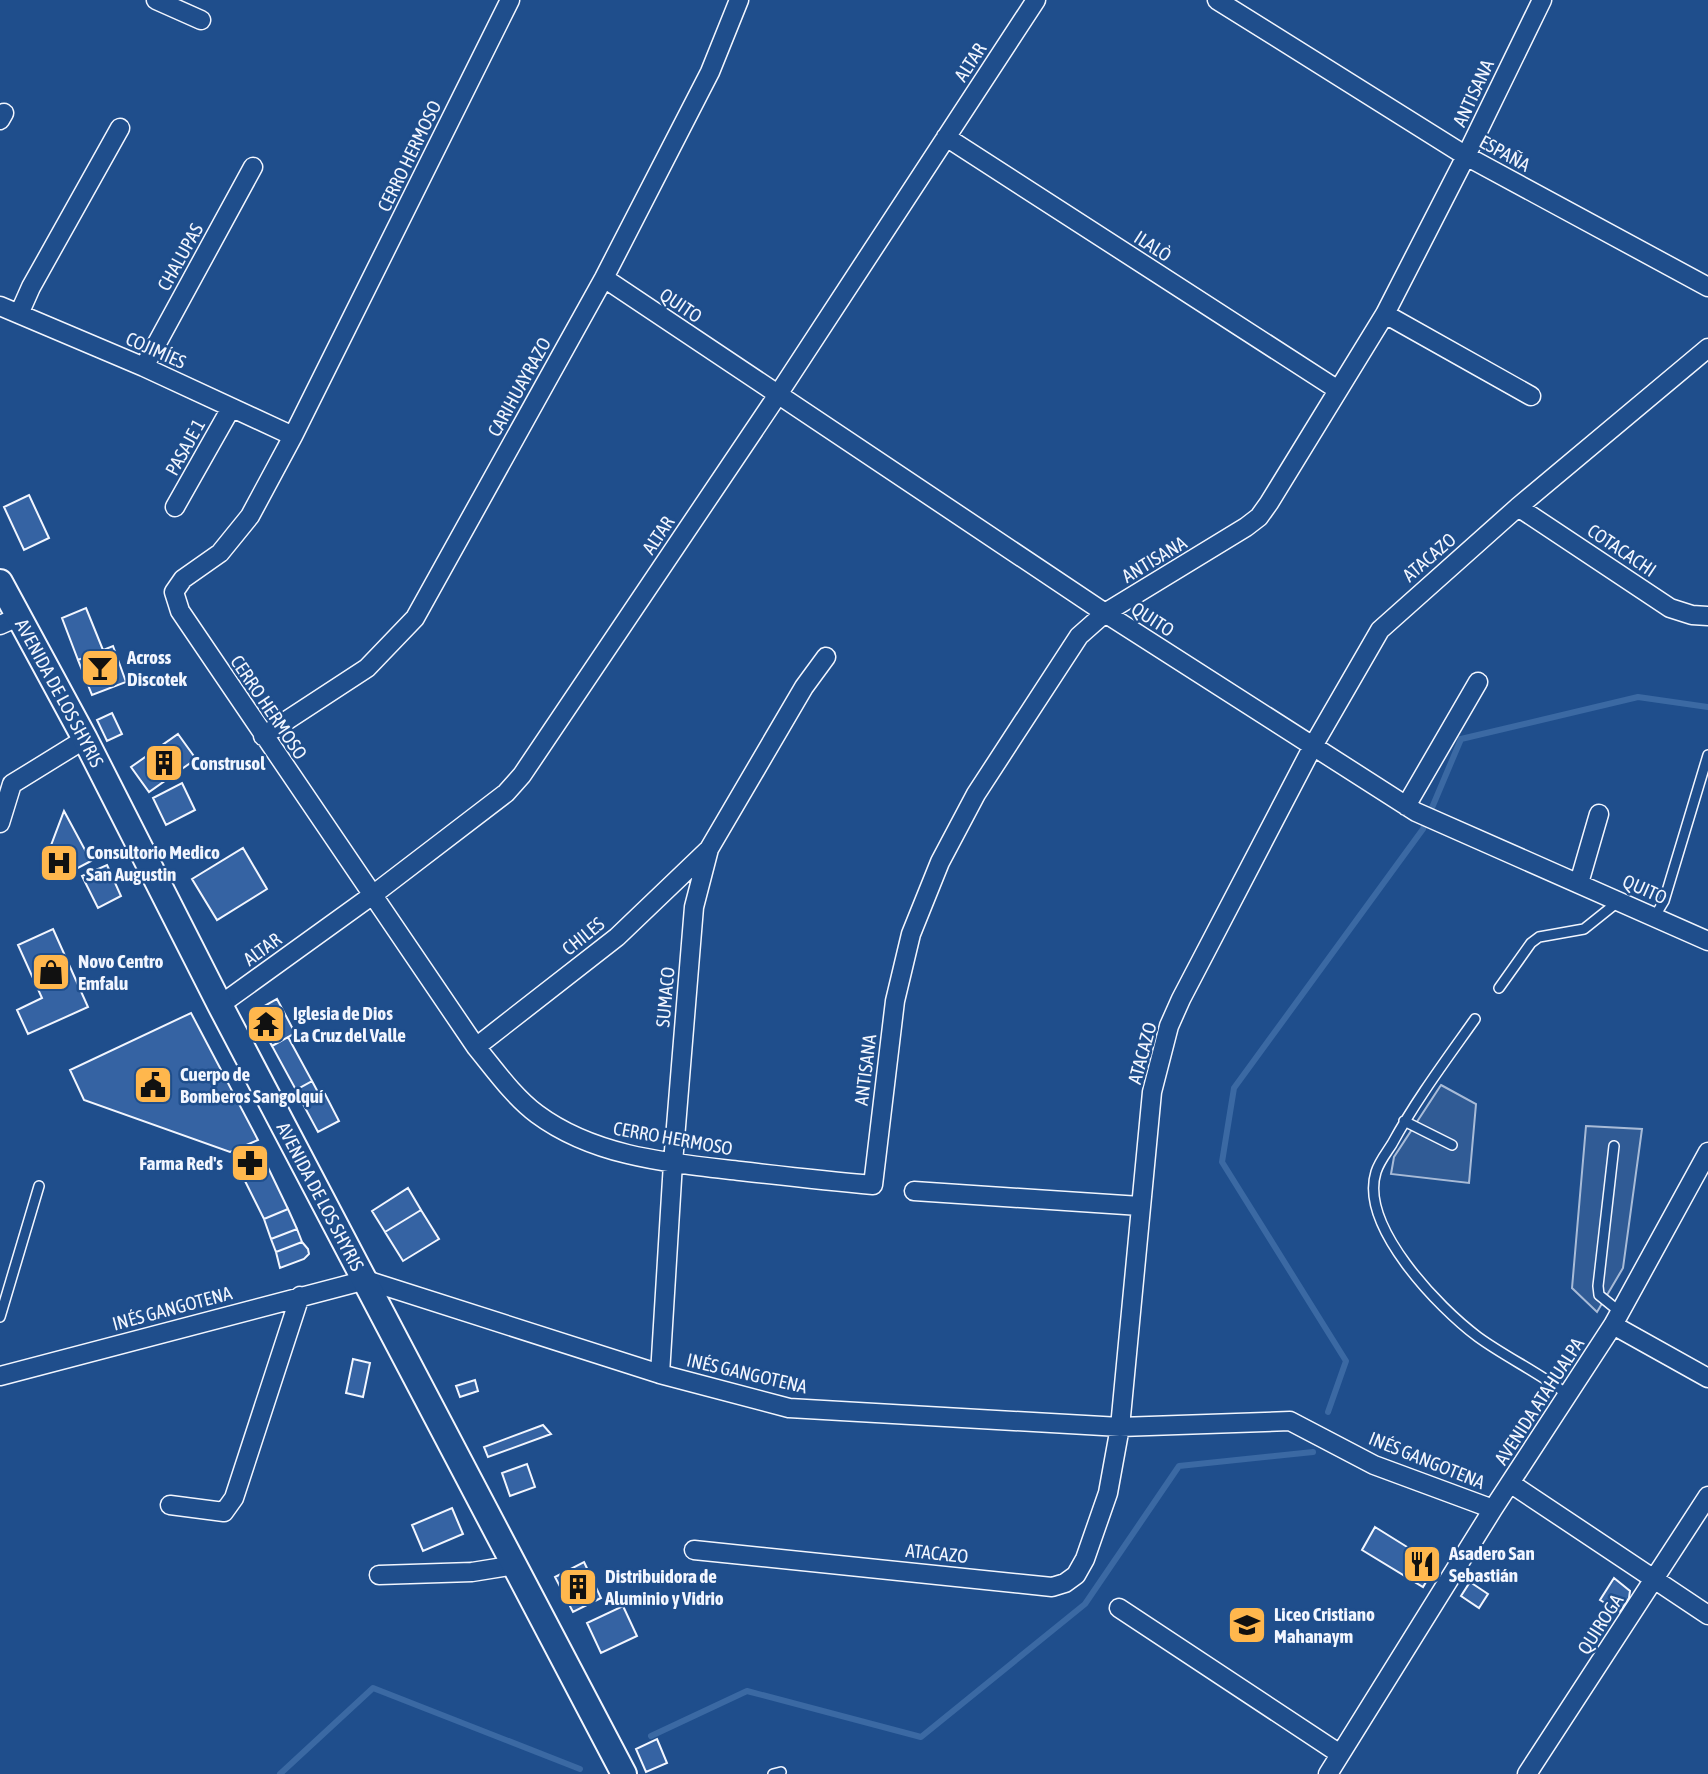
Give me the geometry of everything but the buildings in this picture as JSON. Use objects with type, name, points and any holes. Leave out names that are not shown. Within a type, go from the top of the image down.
[{"type":"main road","name":"AVENIDA DE LOS SHYRIS","points":[[0,582],[9,621],[85,739],[220,1005],[624,1774]]},
{"type":"street","points":[[156,0],[201,20]]},
{"type":"street","name":"CERRO HERMOSO","points":[[510,0],[293,436],[250,516],[220,553],[183,579],[174,592],[180,611],[476,1047],[505,1083],[535,1112],[562,1130],[596,1146],[673,1163],[873,1185]]},
{"type":"street","name":"CARIHUAYRAZO","points":[[263,736],[367,668],[415,618],[604,278],[710,72],[739,0]]},
{"type":"street","name":"ALTAR","points":[[220,1005],[374,894],[506,793],[522,775],[777,396],[1036,0]]},
{"type":"street","name":"ESPAÑA","points":[[1217,0],[1466,156],[1708,287]]},
{"type":"street","name":"ANTISANA","points":[[873,1185],[895,1001],[911,934],[940,862],[976,794],[1079,636],[1105,613],[1259,517],[1385,314],[1542,0]]},
{"type":"street","points":[[19,314],[31,287],[120,128]]},
{"type":"street","name":"ILALÒ","points":[[946,138],[1338,390]]},
{"type":"street","name":"CHALUPAS","points":[[144,367],[253,167]]},
{"type":"street","name":"QUITO","points":[[604,278],[1105,613],[1411,809],[1708,941]]},
{"type":"street","name":"COJIMÍES","points":[[0,306],[144,367],[293,436]]},
{"type":"street","points":[[1385,314],[1531,396]]},
{"type":"street","name":"ATACAZO","points":[[694,1550],[1052,1587],[1065,1583],[1076,1575],[1085,1559],[1108,1493],[1121,1427],[1140,1206],[1153,1092],[1170,1026],[1181,999],[1313,746],[1380,631],[1518,507],[1708,348]]},
{"type":"street","name":"PASAJE 1","points":[[176,507],[231,408]]},
{"type":"street","name":"COTACACHI","points":[[1518,507],[1670,608],[1692,615],[1708,616]]},
{"type":"street","name":"SUMACO","points":[[660,1374],[673,1163],[694,907],[709,849],[804,687],[826,657]]},
{"type":"street","points":[[1411,809],[1478,682]]},
{"type":"street","points":[[0,820],[12,784],[85,739]]},
{"type":"street","points":[[1579,883],[1600,814]]},
{"type":"street","name":"CHILES","points":[[476,1047],[617,937],[709,849]]},
{"type":"street","name":"AVENIDA ATAHUALPA","points":[[1328,1774],[1493,1509],[1616,1319],[1707,1155]]},
{"type":"street","points":[[914,1191],[1140,1206]]},
{"type":"street","name":"INÉS GANGOTENA","points":[[0,1376],[366,1280],[660,1374],[789,1408],[1121,1427],[1290,1421],[1374,1465],[1493,1509]]},
{"type":"street","points":[[170,1505],[224,1512],[228,1509],[234,1498],[300,1296]]},
{"type":"street","points":[[1616,1319],[1708,1378]]},
{"type":"street","name":"INÉS GANGOTENA","points":[[1510,1483],[1708,1615]]},
{"type":"street","name":"QUIROGA","points":[[1527,1774],[1708,1496]]},
{"type":"street","points":[[379,1575],[472,1572],[515,1565]]},
{"type":"street","points":[[1119,1608],[1340,1754]]},
{"type":"lane","points":[[1655,916],[1664,901],[1708,755]]},
{"type":"lane","points":[[1499,988],[1531,943],[1539,937],[1584,929],[1620,901]]},
{"type":"lane","points":[[1475,1019],[1404,1121],[1376,1172],[1374,1195],[1389,1236],[1419,1280],[1445,1310],[1480,1338],[1568,1395]]},
{"type":"lane","points":[[1404,1121],[1452,1145]]},
{"type":"lane","points":[[1614,1146],[1598,1286],[1599,1295],[1616,1319]]},
{"type":"lane","points":[[0,1317],[39,1185]]},
{"type":"shaded area","points":[[1441,1085],[1476,1104],[1469,1183],[1391,1174],[1394,1157]]},
{"type":"shaded area","points":[[1586,1126],[1642,1129],[1623,1268],[1597,1312],[1572,1288]]},
{"type":"waterway","points":[[1328,1412],[1346,1361],[1222,1162],[1234,1088],[1423,829],[1461,739],[1638,697],[1708,707]]},
{"type":"waterway","points":[[651,1736],[747,1691],[921,1737],[1085,1604],[1179,1466],[1313,1452]]},
{"type":"waterway","points":[[280,1774],[373,1688],[580,1769]]},
{"type":"place","name":"Across Discotek","points":[[100,668]]},
{"type":"place","name":"Construsol","points":[[164,763]]},
{"type":"place","name":"Consultorio Medico San Augustin","points":[[59,863]]},
{"type":"place","name":"Novo Centro Emfalu","points":[[51,972]]},
{"type":"place","name":"Iglesia de Dios La Cruz del Valle","points":[[266,1024]]},
{"type":"place","name":"Cuerpo de Bomberos Sangolquí","points":[[153,1085]]},
{"type":"place","name":"Farma Red's","points":[[250,1163]]},
{"type":"place","name":"Asadero San Sebastián","points":[[1422,1564]]},
{"type":"place","name":"Distribuidora de Aluminio y Vidrio","points":[[578,1587]]},
{"type":"place","name":"Liceo Cristiano Mahanaym","points":[[1247,1625]]}]
